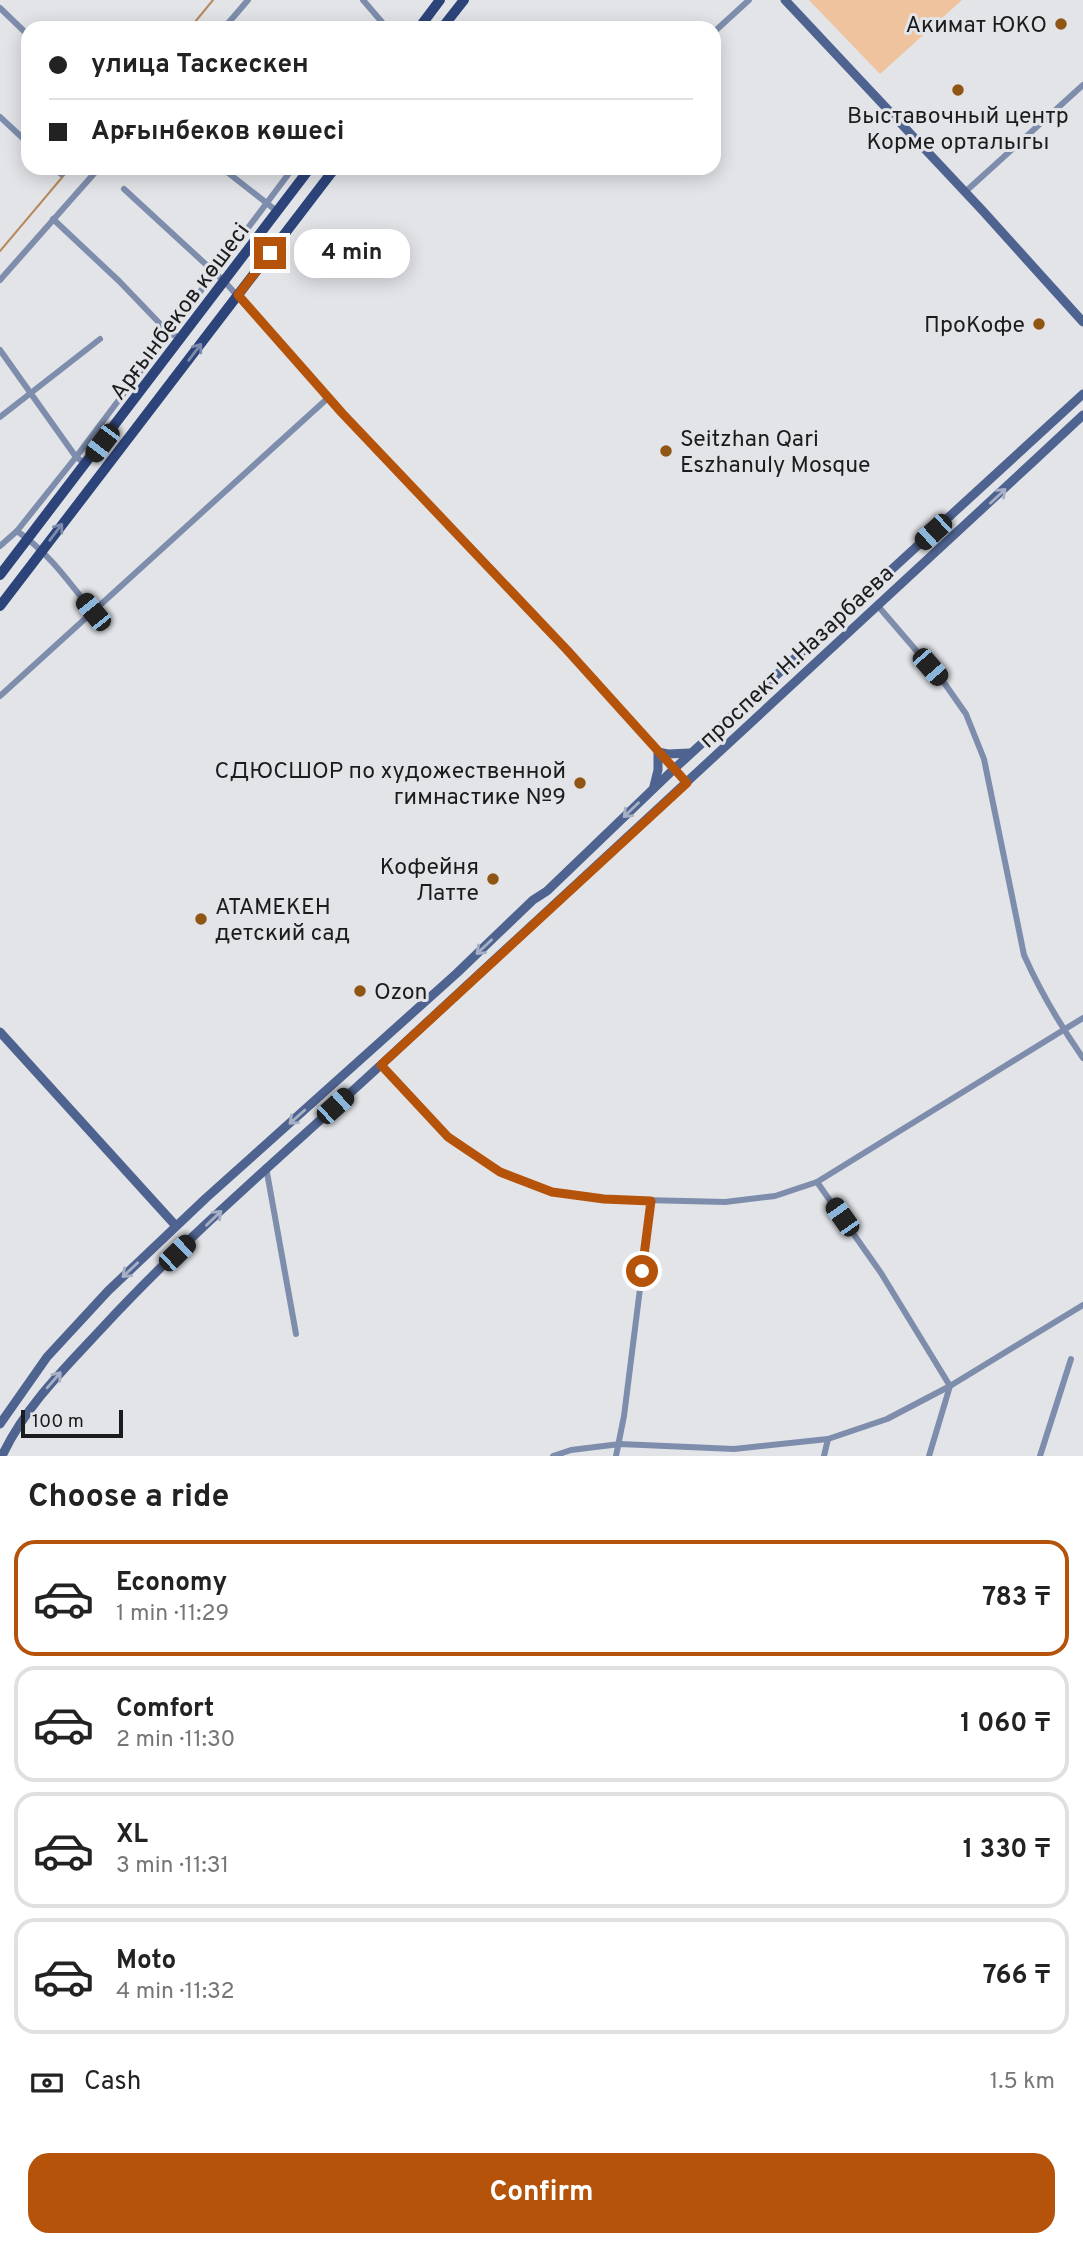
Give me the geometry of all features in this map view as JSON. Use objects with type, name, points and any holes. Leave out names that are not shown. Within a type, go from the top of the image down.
[{"type":"main road","points":[[424,21],[440,0]]},
{"type":"main road","points":[[448,21],[464,0]]},
{"type":"main road","points":[[785,0],[1083,322]]},
{"type":"main road","name":"Арғынбеков көшесі","points":[[0,575],[304,175]]},
{"type":"main road","name":"Арғынбеков көшесі","points":[[0,606],[330,175]]},
{"type":"main road","name":"проспект Н.Назарбаева","points":[[0,1424],[47,1357],[108,1291],[176,1226],[457,973],[533,900],[547,891],[691,752],[1083,394]]},
{"type":"main road","name":"проспект Н.Назарбаева","points":[[2,1456],[18,1426],[73,1358],[115,1313],[266,1167],[381,1065],[1083,415]]},
{"type":"main road","points":[[654,788],[658,752],[691,752]]},
{"type":"main road","points":[[0,1032],[176,1226]]},
{"type":"street","points":[[230,21],[248,0]]},
{"type":"street","points":[[363,0],[382,21]]},
{"type":"street","points":[[374,0],[375,11]]},
{"type":"street","points":[[721,26],[749,0]]},
{"type":"street","points":[[0,8],[21,29]]},
{"type":"street","points":[[965,192],[1083,85]]},
{"type":"street","points":[[0,117],[21,136]]},
{"type":"street","points":[[0,280],[93,175]]},
{"type":"street","points":[[231,175],[278,212]]},
{"type":"street","points":[[0,546],[17,531],[76,457],[288,175]]},
{"type":"street","points":[[124,189],[238,295],[687,783]]},
{"type":"street","points":[[52,219],[119,281],[168,332],[181,339]]},
{"type":"street","points":[[0,417],[100,339]]},
{"type":"street","points":[[0,350],[76,457],[86,464]]},
{"type":"street","points":[[0,696],[329,397]]},
{"type":"street","points":[[17,531],[52,560],[93,612]]},
{"type":"street","points":[[878,606],[945,684],[966,714],[984,759],[1024,955],[1063,1030],[1083,1058]]},
{"type":"street","points":[[381,1065],[448,1137],[500,1172],[552,1192],[604,1199],[726,1202],[775,1196],[817,1182],[1083,1018]]},
{"type":"street","points":[[266,1167],[296,1334]]},
{"type":"street","points":[[817,1182],[881,1273],[950,1386],[929,1456]]},
{"type":"street","points":[[616,1456],[620,1444],[651,1201]]},
{"type":"street","points":[[553,1456],[571,1450],[620,1444],[734,1449],[828,1439],[887,1419],[950,1386],[1083,1304]]},
{"type":"street","points":[[1040,1456],[1071,1359]]},
{"type":"street","points":[[824,1456],[828,1439]]},
{"type":"street","points":[[729,1456],[734,1449]]},
{"type":"shaded area","points":[[809,0],[962,0],[880,74]]},
{"type":"waterway","points":[[196,21],[213,0]]},
{"type":"waterway","points":[[0,251],[64,175]]},
{"type":"place","name":"Акимат ЮКО","points":[[1061,24]]},
{"type":"place","name":"Выставочный центр Корме орталыгы","points":[[958,90]]},
{"type":"place","name":"ПроКофе","points":[[1039,324]]},
{"type":"place","name":"Seitzhan Qari Eszhanuly Mosque","points":[[666,451]]},
{"type":"place","name":"СДЮСШОР по художественной гимнастике №9","points":[[580,783]]},
{"type":"place","name":"Кофейня Латте","points":[[493,879]]},
{"type":"place","name":"АТАМЕКЕН детский сад","points":[[201,919]]},
{"type":"place","name":"Ozon","points":[[360,991]]},
{"type":"route","points":[[270,253],[238,295],[342,413],[567,650],[687,783],[381,1065],[448,1137],[500,1172],[552,1192],[604,1199],[651,1201],[642,1271]]}]
